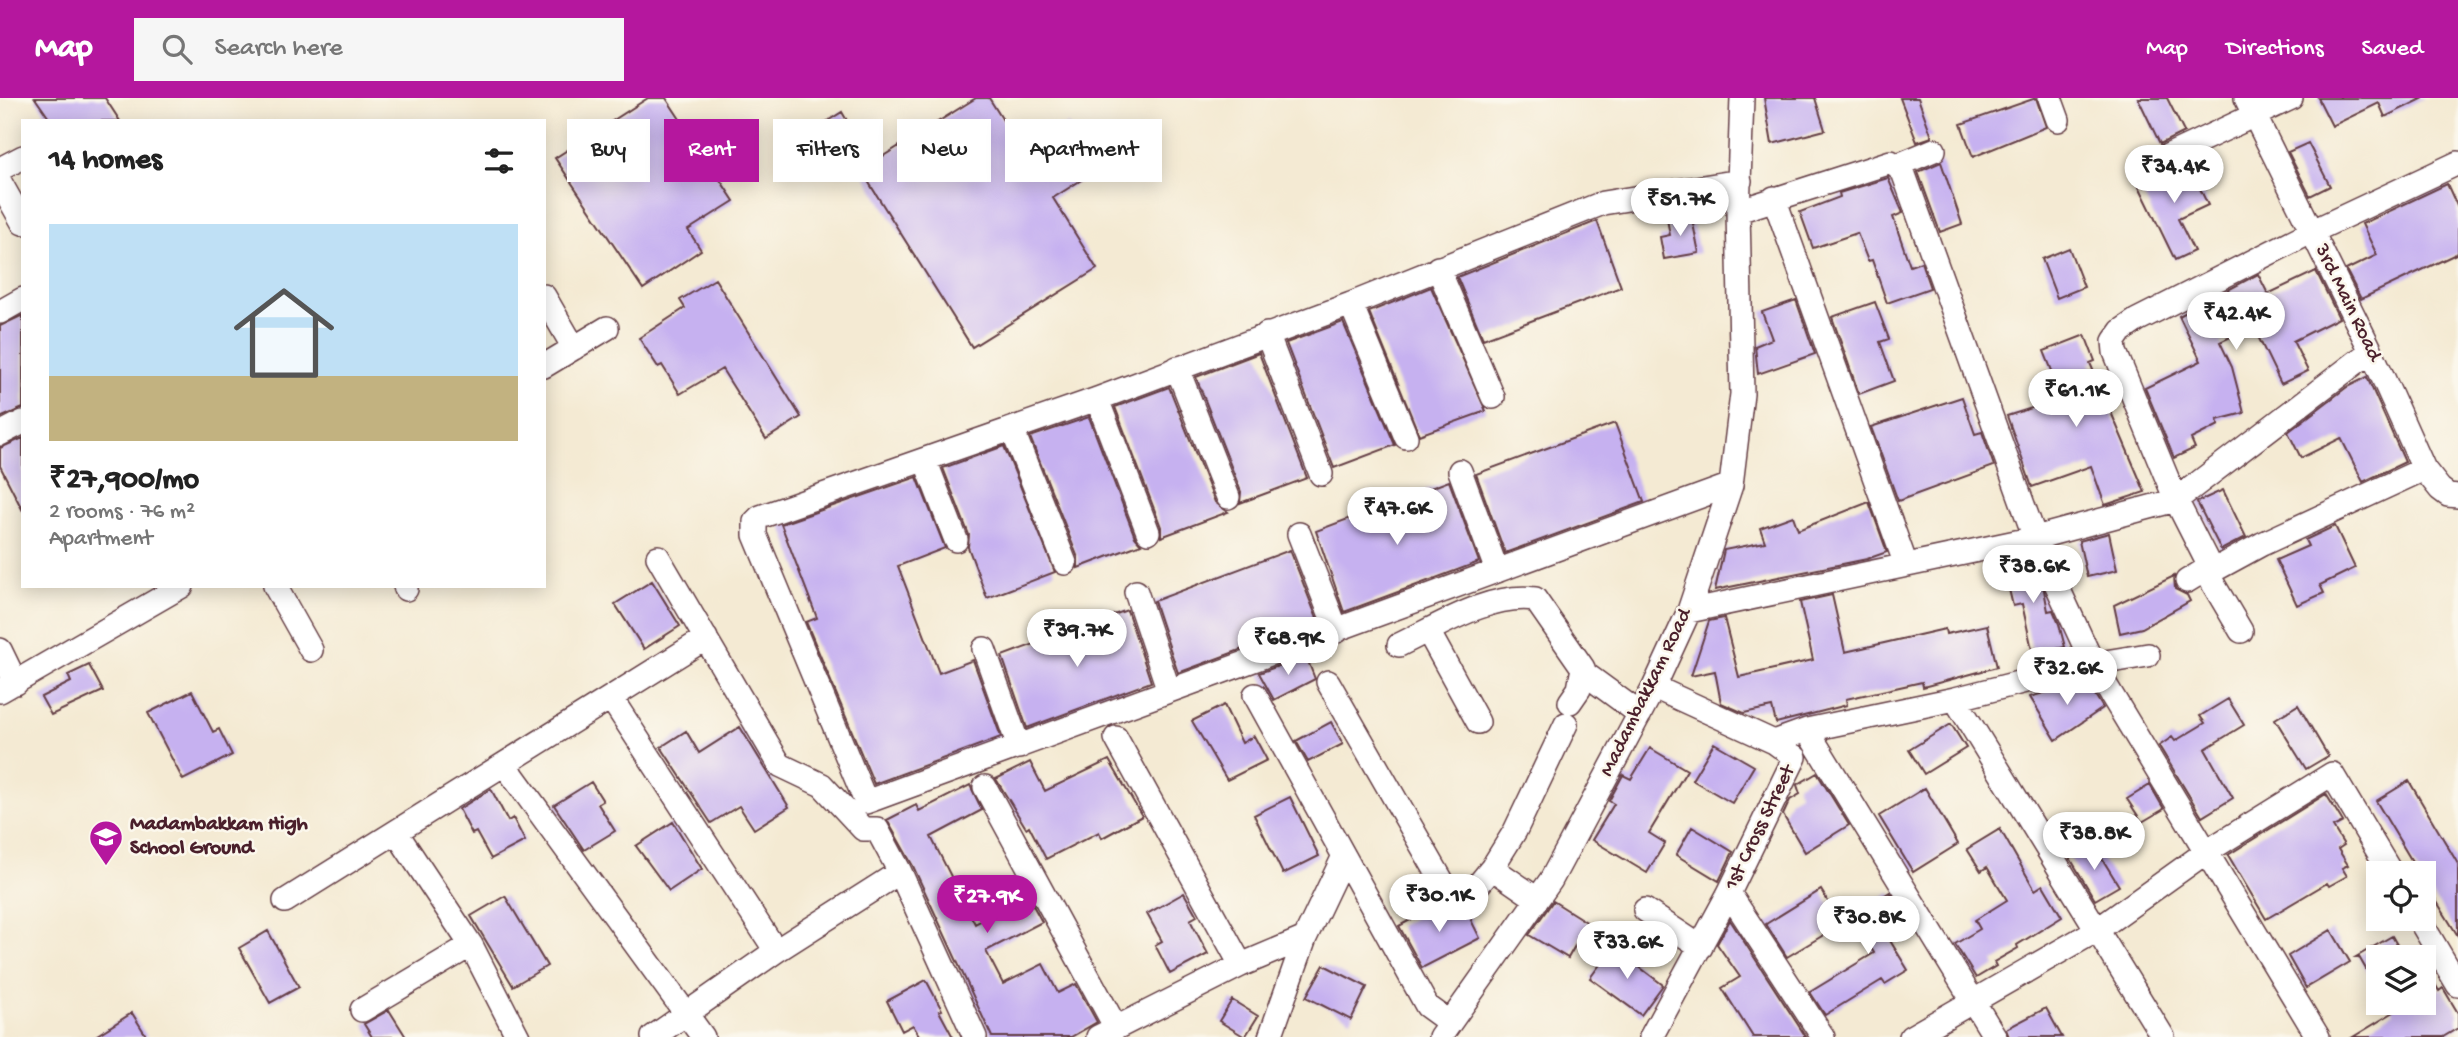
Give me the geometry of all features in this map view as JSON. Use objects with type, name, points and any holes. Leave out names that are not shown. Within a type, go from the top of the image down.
[{"type":"street","name":"Madambakkam Road","points":[[1445,1030],[1551,880],[1640,714],[1689,611],[1731,485],[1742,394],[1738,211],[1742,98]]},
{"type":"street","points":[[2050,98],[2058,120]]},
{"type":"street","points":[[2161,159],[2250,107],[2291,98]]},
{"type":"street","name":"3rd Main Road","points":[[2250,107],[2371,351],[2424,469],[2440,489],[2458,496]]},
{"type":"street","points":[[1898,165],[1934,150]]},
{"type":"street","points":[[0,169],[21,158]]},
{"type":"street","points":[[1738,211],[1891,162],[1898,165],[1903,172],[2035,538],[2093,664],[2318,1037]]},
{"type":"street","points":[[2241,631],[2200,572],[2176,500],[2115,352],[2114,341],[2120,331],[2137,320],[2313,231],[2457,165]]},
{"type":"street","points":[[1731,485],[866,802],[755,535],[755,522],[760,517],[1097,399],[1351,304],[1603,204],[1740,181]]},
{"type":"street","points":[[0,182],[21,219]]},
{"type":"street","points":[[1774,198],[1906,565]]},
{"type":"street","points":[[1438,268],[1493,397]]},
{"type":"street","points":[[546,299],[574,348]]},
{"type":"street","points":[[0,312],[21,300]]},
{"type":"street","points":[[1351,304],[1406,437]]},
{"type":"street","points":[[546,365],[607,328]]},
{"type":"street","points":[[1267,334],[1321,474]]},
{"type":"street","points":[[1689,611],[2035,538],[2176,500],[2371,351]]},
{"type":"street","points":[[1177,368],[1228,497]]},
{"type":"street","points":[[1097,399],[1148,532]]},
{"type":"street","points":[[0,434],[21,423]]},
{"type":"street","points":[[1012,429],[1065,564]]},
{"type":"street","points":[[925,460],[956,540]]},
{"type":"street","points":[[2200,572],[2216,569],[2262,544],[2424,469]]},
{"type":"street","points":[[1460,471],[1497,571]]},
{"type":"street","points":[[1299,534],[1336,631]]},
{"type":"street","points":[[657,557],[780,765],[821,785],[863,829],[877,828],[900,872],[975,1037]]},
{"type":"street","points":[[0,650],[8,687],[179,588]]},
{"type":"street","points":[[276,588],[311,650]]},
{"type":"street","points":[[1136,593],[1170,691]]},
{"type":"street","points":[[1399,645],[1477,609],[1510,599],[1535,598],[1579,658],[1584,673],[1640,714]]},
{"type":"street","points":[[1428,631],[1478,722]]},
{"type":"street","points":[[285,901],[706,638]]},
{"type":"street","points":[[985,649],[1019,747]]},
{"type":"street","points":[[1774,742],[1807,730],[1955,699],[2093,664],[2148,655]]},
{"type":"street","points":[[1328,682],[1450,895],[1458,898],[1479,884],[1492,869],[1514,831],[1584,673]]},
{"type":"street","name":"1st Cross Street","points":[[1651,1037],[1729,893],[1795,757],[1774,742],[1654,687]]},
{"type":"street","points":[[1255,695],[1426,1006],[1445,1030]]},
{"type":"street","points":[[611,698],[776,951]]},
{"type":"street","points":[[1955,699],[2163,1037]]},
{"type":"street","points":[[1807,730],[1821,758],[1995,1037]]},
{"type":"street","points":[[1116,738],[1241,965]]},
{"type":"street","points":[[1795,757],[1821,758]]},
{"type":"street","points":[[505,765],[702,1037]]},
{"type":"street","points":[[1911,1037],[2097,930],[2206,852],[2332,774],[2384,861]]},
{"type":"street","points":[[985,787],[1107,1032],[1241,965],[1305,938]]},
{"type":"street","points":[[396,832],[471,945],[518,1037]]},
{"type":"street","points":[[1270,1037],[1305,938],[1343,856]]},
{"type":"street","points":[[1492,869],[1537,899]]},
{"type":"street","points":[[653,1037],[684,1012],[900,872]]},
{"type":"street","points":[[1729,893],[1823,1037]]},
{"type":"street","points":[[1645,910],[1700,947]]},
{"type":"street","points":[[2425,931],[2458,985]]},
{"type":"street","points":[[362,1010],[471,945]]},
{"type":"building","points":[[35,98],[105,98],[119,119],[50,119]]},
{"type":"building","points":[[648,98],[666,98],[680,119],[664,119],[664,182],[721,182],[734,201],[688,230],[701,250],[643,289],[571,182],[650,182],[650,119],[615,119]]},
{"type":"building","points":[[976,98],[989,98],[1005,123],[1005,182],[1078,182],[1053,198],[1097,269],[972,347],[869,182],[883,182],[883,156],[897,147],[897,182],[991,182],[991,119],[942,119]]},
{"type":"building","points":[[1764,98],[1815,98],[1825,130],[1772,144]]},
{"type":"building","points":[[1900,98],[1918,98],[1932,137],[1917,142]]},
{"type":"building","points":[[2036,98],[2046,127],[1973,157],[1961,124]]},
{"type":"building","points":[[2138,98],[2167,98],[2184,132],[2160,144]]},
{"type":"building","points":[[2318,98],[2424,98],[2385,117],[2379,103],[2332,126]]},
{"type":"building","points":[[842,112],[846,119],[831,119]]},
{"type":"building","points":[[2308,143],[2330,186],[2310,196],[2288,152]]},
{"type":"building","points":[[567,150],[567,176],[555,158]]},
{"type":"building","points":[[1941,162],[1962,224],[1940,232],[1918,172]]},
{"type":"building","points":[[2187,162],[2208,205],[2178,219],[2194,251],[2175,260],[2138,184]]},
{"type":"building","points":[[1888,178],[1903,213],[1893,217],[1910,266],[1921,262],[1930,288],[1887,303],[1872,260],[1868,261],[1857,233],[1813,248],[1800,212],[1840,197],[1839,193]]},
{"type":"building","points":[[2447,184],[2458,208],[2458,253],[2361,299],[2346,270],[2377,255],[2362,224]]},
{"type":"building","points":[[1691,214],[1699,253],[1664,259],[1660,237],[1670,235],[1667,219]]},
{"type":"building","points":[[1597,221],[1621,287],[1483,339],[1457,277]]},
{"type":"building","points":[[2069,248],[2084,287],[2057,298],[2042,259]]},
{"type":"building","points":[[2316,271],[2339,318],[2293,341],[2308,371],[2281,384],[2253,326],[2220,342],[2232,367],[2244,413],[2217,420],[2219,425],[2191,439],[2195,448],[2174,458],[2145,388],[2201,361],[2179,316],[2258,274],[2268,294]]},
{"type":"building","points":[[715,279],[801,417],[766,439],[722,369],[680,394],[662,365],[658,367],[639,338],[685,308],[680,300]]},
{"type":"building","points":[[1431,287],[1486,411],[1419,435],[1369,312]]},
{"type":"building","points":[[1796,300],[1815,354],[1758,374],[1755,346],[1772,339],[1762,312]]},
{"type":"building","points":[[1875,302],[1889,339],[1880,342],[1894,381],[1859,394],[1832,317]]},
{"type":"building","points":[[21,316],[21,409],[0,418],[0,326]]},
{"type":"building","points":[[1343,322],[1395,445],[1334,468],[1286,343]]},
{"type":"building","points":[[2085,335],[2095,361],[2090,363],[2145,492],[2105,505],[2091,466],[2032,487],[2007,416],[2063,398],[2044,351]]},
{"type":"building","points":[[1259,353],[1307,478],[1240,503],[1241,492],[1196,377]]},
{"type":"building","points":[[2367,377],[2405,462],[2363,482],[2341,438],[2301,458],[2288,432],[2347,387]]},
{"type":"building","points":[[1169,387],[1215,502],[1228,512],[1161,537],[1161,527],[1115,407]]},
{"type":"building","points":[[1962,397],[1975,434],[1982,432],[1994,466],[1898,501],[1871,427]]},
{"type":"building","points":[[1089,417],[1135,537],[1141,544],[1078,568],[1078,558],[1030,437]]},
{"type":"building","points":[[1615,423],[1644,502],[1505,553],[1476,474]]},
{"type":"building","points":[[21,439],[21,507],[0,466],[0,448]]},
{"type":"building","points":[[1004,446],[1055,572],[987,598],[968,547],[969,535],[943,468]]},
{"type":"building","points":[[917,477],[945,548],[898,566],[939,673],[973,660],[1001,737],[874,784],[806,622],[817,618],[781,524]]},
{"type":"building","points":[[1449,481],[1479,562],[1344,612],[1316,531]]},
{"type":"building","points":[[2223,490],[2246,537],[2221,550],[2197,502]]},
{"type":"building","points":[[1869,502],[1887,552],[1867,559],[1715,590],[1724,550],[1765,542],[1760,528],[1793,516],[1798,530]]},
{"type":"building","points":[[2335,526],[2355,568],[2320,585],[2324,593],[2297,605],[2276,560],[2308,546],[2305,540]]},
{"type":"building","points":[[2109,533],[2117,570],[2087,577],[2079,541]]},
{"type":"building","points":[[1290,550],[1318,621],[1178,673],[1154,601]]},
{"type":"building","points":[[2027,555],[2044,590],[2048,611],[2053,610],[2059,624],[2065,647],[2033,654],[2022,604],[2013,606],[2002,560]]},
{"type":"building","points":[[2174,576],[2175,589],[2187,595],[2190,601],[2142,628],[2120,633],[2114,605]]},
{"type":"building","points":[[652,581],[680,626],[644,649],[615,604]]},
{"type":"building","points":[[1832,595],[1845,652],[1945,629],[1946,634],[1987,625],[1997,667],[1923,687],[1922,682],[1846,699],[1847,705],[1776,723],[1772,707],[1744,713],[1721,703],[1715,671],[1691,676],[1709,621],[1724,618],[1739,677],[1813,660],[1800,602]]},
{"type":"building","points":[[1127,610],[1151,682],[1027,728],[1002,656]]},
{"type":"building","points":[[1306,656],[1315,679],[1274,700],[1259,673]]},
{"type":"building","points":[[89,665],[103,691],[51,715],[41,697],[71,682],[68,675]]},
{"type":"building","points":[[2086,680],[2103,708],[2056,740],[2030,697]]},
{"type":"building","points":[[192,691],[213,732],[219,729],[232,755],[183,780],[148,713]]},
{"type":"building","points":[[2228,699],[2244,725],[2205,749],[2233,798],[2202,817],[2159,746],[2172,737],[2175,741],[2205,723],[2200,716]]},
{"type":"building","points":[[1224,705],[1242,743],[1254,736],[1267,760],[1227,780],[1192,721]]},
{"type":"building","points":[[2298,705],[2328,756],[2306,769],[2275,719]]},
{"type":"building","points":[[1331,722],[1343,744],[1308,762],[1296,741]]},
{"type":"building","points":[[1951,724],[1966,748],[1924,774],[1909,750]]},
{"type":"building","points":[[740,727],[789,807],[754,829],[739,806],[711,823],[661,747],[686,731],[699,753]]},
{"type":"building","points":[[1714,743],[1754,766],[1732,803],[1692,780]]},
{"type":"building","points":[[1650,748],[1687,770],[1649,833],[1665,843],[1647,873],[1592,840],[1614,804],[1609,801],[1623,775],[1631,779]]},
{"type":"building","points":[[1109,760],[1142,816],[1102,838],[1099,832],[1046,859],[1029,826],[1026,828],[996,779],[1030,762],[1045,791]]},
{"type":"building","points":[[1817,773],[1849,825],[1805,852],[1783,815],[1790,800],[1800,794],[1797,785]]},
{"type":"building","points":[[2409,781],[2458,864],[2458,936],[2436,900],[2436,861],[2412,861],[2376,801]]},
{"type":"building","points":[[591,782],[603,801],[598,804],[615,831],[584,850],[554,805]]},
{"type":"building","points":[[970,785],[982,810],[931,837],[975,924],[1028,896],[1042,922],[986,951],[1003,984],[1043,964],[1058,993],[1076,984],[1097,1022],[1071,1037],[992,1037],[913,866],[887,820],[916,805],[919,811]]},
{"type":"building","points":[[2150,785],[2164,809],[2142,822],[2127,799]]},
{"type":"building","points":[[1925,788],[1958,844],[1913,872],[1879,816]]},
{"type":"building","points":[[491,789],[508,821],[513,818],[525,841],[491,859],[476,832],[472,834],[459,809]]},
{"type":"building","points":[[2326,794],[2343,822],[2333,827],[2344,845],[2338,849],[2348,865],[2342,868],[2347,876],[2329,886],[2327,883],[2266,919],[2228,855]]},
{"type":"building","points":[[1290,797],[1319,856],[1283,874],[1254,815]]},
{"type":"building","points":[[673,822],[702,869],[669,891],[636,846]]},
{"type":"building","points":[[1692,827],[1733,852],[1719,881],[1676,855]]},
{"type":"building","points":[[2000,829],[2035,890],[2043,885],[2062,917],[2017,945],[2018,948],[1994,962],[1996,966],[1976,978],[1955,944],[1980,929],[1975,920],[2007,900],[1987,867],[1981,871],[1967,849]]},
{"type":"building","points":[[2093,844],[2119,886],[2095,900],[2070,858]]},
{"type":"building","points":[[1821,890],[1842,924],[1787,957],[1766,924]]},
{"type":"building","points":[[1890,892],[1910,926],[1889,939],[1908,970],[1885,984],[1882,980],[1825,1015],[1810,992],[1874,953],[1851,916]]},
{"type":"building","points":[[1184,893],[1197,916],[1190,920],[1208,954],[1170,974],[1155,945],[1162,941],[1147,914]]},
{"type":"building","points":[[505,896],[547,966],[513,986],[471,916]]},
{"type":"building","points":[[1553,901],[1588,923],[1568,958],[1529,935]]},
{"type":"building","points":[[1440,904],[1455,911],[1466,910],[1480,938],[1422,968],[1399,926]]},
{"type":"building","points":[[1730,920],[1806,1037],[1753,1037],[1722,988],[1740,977],[1717,944]]},
{"type":"building","points":[[2331,930],[2350,962],[2306,988],[2288,956]]},
{"type":"building","points":[[268,931],[299,987],[270,1003],[239,948]]},
{"type":"building","points":[[2392,936],[2397,945],[2377,945]]},
{"type":"building","points":[[1613,947],[1663,985],[1641,1015],[1590,978]]},
{"type":"building","points":[[2366,951],[2366,969],[2359,957],[2356,957]]},
{"type":"building","points":[[1324,965],[1367,987],[1351,1020],[1306,997]]},
{"type":"building","points":[[926,980],[953,1037],[920,1037],[913,1025],[902,1031],[887,1001]]},
{"type":"building","points":[[2436,986],[2439,991],[2443,988],[2458,1013],[2458,1028],[2443,1037],[2353,1037],[2389,1015],[2436,1015]]},
{"type":"building","points":[[1232,1000],[1258,1016],[1245,1037],[1219,1021]]},
{"type":"building","points":[[2046,1008],[2062,1037],[2009,1037],[2006,1029]]},
{"type":"building","points":[[389,1010],[406,1037],[372,1037],[364,1024]]},
{"type":"building","points":[[132,1013],[147,1037],[94,1037]]},
{"type":"place","name":"Madambakkam High School Ground","points":[[106,867]]}]
